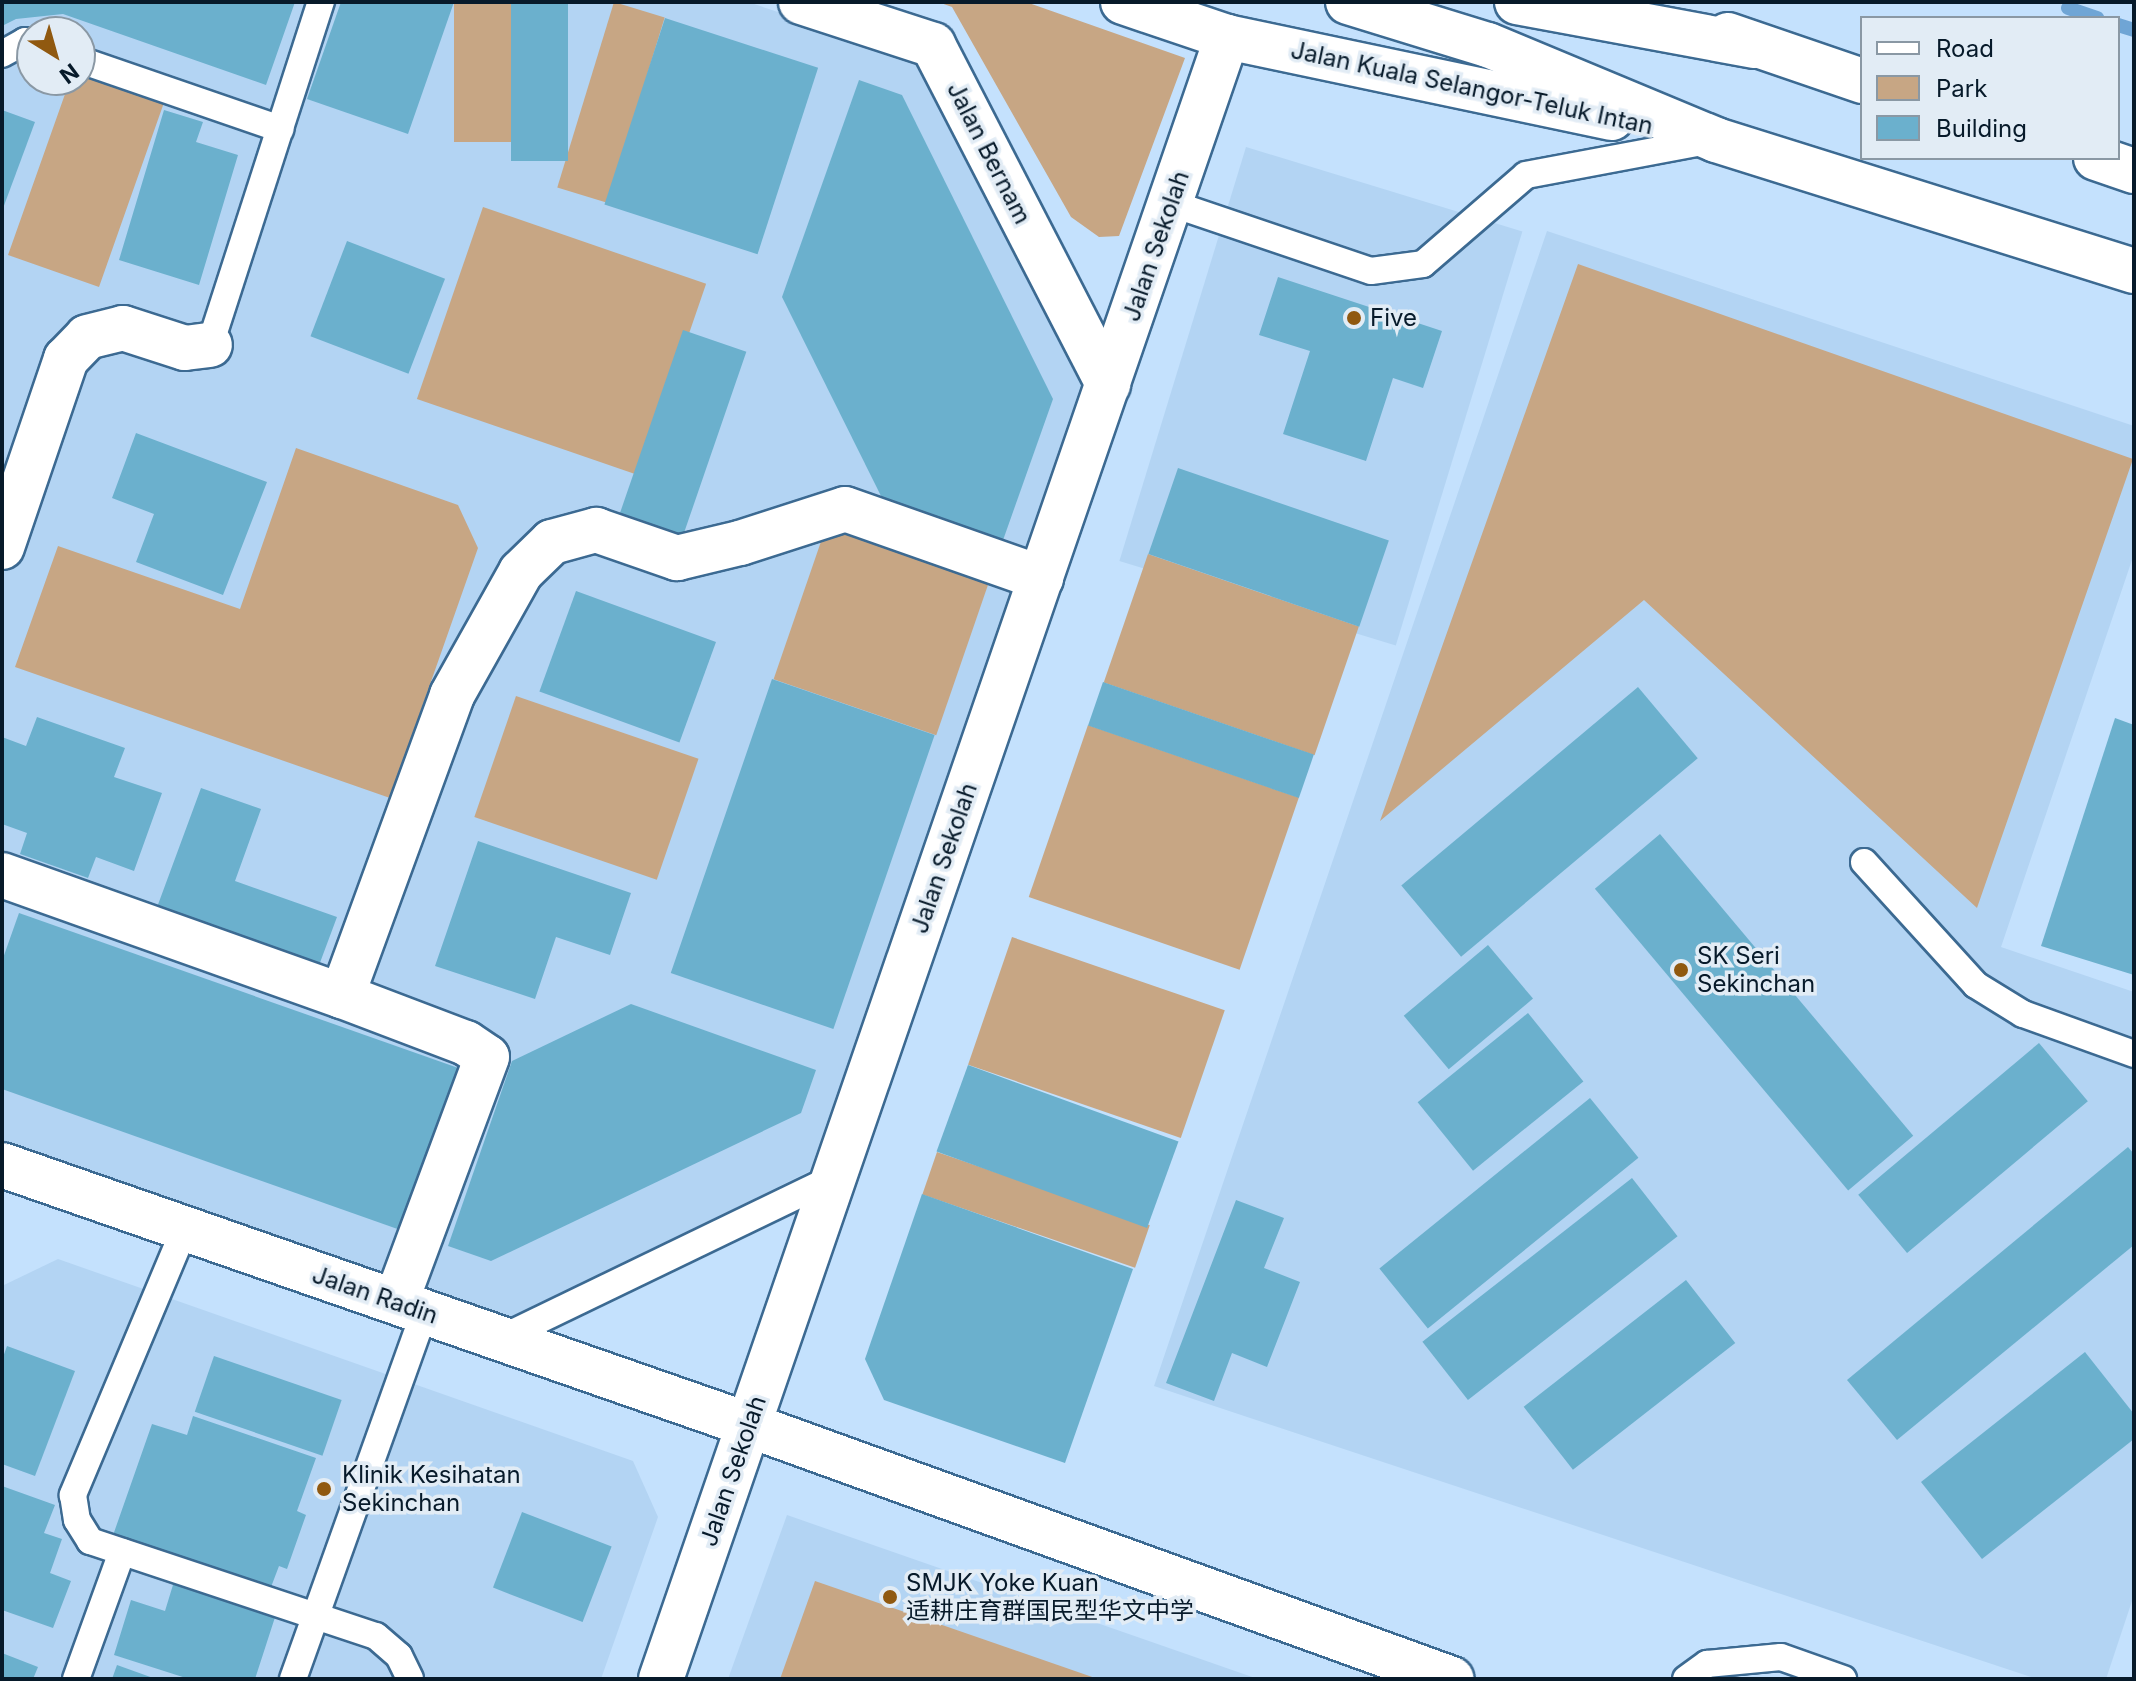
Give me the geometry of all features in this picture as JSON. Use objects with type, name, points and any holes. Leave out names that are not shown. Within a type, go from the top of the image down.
[{"type":"main road","name":"Jalan Bernam","points":[[801,2],[933,45],[1108,384]]},
{"type":"main road","name":"Jalan Kuala Selangor-Teluk Intan","points":[[1123,2],[1227,37],[1716,140]]},
{"type":"main road","name":"Jalan Kuala Selangor-Teluk Intan","points":[[1348,2],[1488,45],[1716,140],[2134,271]]},
{"type":"main road","points":[[1517,2],[1755,46]]},
{"type":"main road","points":[[1639,2],[1755,46],[1860,80]]},
{"type":"main road","name":"Jalan Sekolah","points":[[661,1679],[1227,37]]},
{"type":"main road","points":[[2102,160],[2134,171]]},
{"type":"main road","points":[[2,547],[66,359],[87,337],[123,328],[185,348],[210,345]]},
{"type":"main road","points":[[342,996],[452,695],[521,572],[552,542],[596,530],[677,558],[740,543],[845,509],[1041,578]]},
{"type":"main road","points":[[2,875],[342,996],[466,1043],[487,1057],[410,1307]]},
{"type":"main road","name":"Jalan Radin","points":[[2,1165],[749,1425],[1452,1679]]},
{"type":"lane","points":[[210,345],[321,2]]},
{"type":"lane","points":[[96,66],[280,129]]},
{"type":"lane","points":[[1170,203],[1371,271],[1423,264],[1526,175],[1716,140]]},
{"type":"lane","points":[[1864,862],[1976,985],[2023,1014],[2134,1054]]},
{"type":"lane","points":[[500,1339],[835,1177]]},
{"type":"lane","points":[[185,1228],[73,1495],[77,1520],[90,1541],[376,1636],[399,1656],[410,1679]]},
{"type":"lane","points":[[293,1679],[410,1307]]},
{"type":"lane","points":[[76,1679],[122,1552]]},
{"type":"lane","points":[[1686,1679],[1707,1664],[1781,1657],[1843,1679]]},
{"type":"shaded area","points":[[2,2],[748,2],[920,59],[1085,385],[820,1166],[507,1322],[2,1146]]},
{"type":"shaded area","points":[[1246,147],[1522,231],[1396,646],[1119,561]]},
{"type":"shaded area","name":"SK Seri Sekinchan","points":[[1547,231],[2134,426],[2134,554],[2001,947],[2134,992],[2134,1595],[2106,1679],[2037,1679],[1154,1386]]},
{"type":"shaded area","name":"Klinik Kesihatan Sekinchan","points":[[58,1259],[633,1461],[658,1517],[601,1679],[2,1679],[2,1290],[4,1285]]},
{"type":"shaded area","name":"SMJK Yoke Kuan 适耕庄育群国民型华文中学","points":[[787,1515],[1258,1679],[728,1679]]},
{"type":"green space","points":[[454,2],[511,2],[511,142],[454,142]]},
{"type":"green space","points":[[614,2],[665,17],[608,203],[557,188]]},
{"type":"green space","points":[[938,2],[1026,2],[1185,58],[1119,236],[1099,237],[1071,217],[952,7]]},
{"type":"green space","points":[[96,70],[167,94],[99,287],[8,255],[64,96],[96,96]]},
{"type":"green space","points":[[483,207],[706,284],[640,476],[417,399]]},
{"type":"green space","points":[[1578,264],[2133,459],[1977,908],[1644,600],[1380,821]]},
{"type":"green space","points":[[296,448],[458,505],[478,548],[390,798],[15,667],[58,546],[240,609]]},
{"type":"green space","points":[[826,527],[989,583],[936,735],[774,679]]},
{"type":"green space","points":[[1148,554],[1359,627],[1315,755],[1104,683]]},
{"type":"green space","points":[[516,696],[698,759],[657,880],[474,817]]},
{"type":"green space","points":[[1088,725],[1299,798],[1240,970],[1029,897]]},
{"type":"green space","points":[[1012,937],[1225,1010],[1181,1138],[968,1065]]},
{"type":"green space","points":[[937,1152],[1150,1225],[1135,1268],[922,1195]]},
{"type":"green space","points":[[815,1581],[1098,1679],[780,1679]]},
{"type":"building","points":[[2,2],[295,2],[266,85],[96,26],[96,16],[16,16],[16,19],[2,26]]},
{"type":"building","points":[[341,2],[454,2],[408,134],[307,99]]},
{"type":"building","points":[[511,2],[568,2],[568,161],[511,161]]},
{"type":"building","points":[[665,18],[818,68],[758,254],[604,204]]},
{"type":"building","points":[[859,80],[902,95],[1053,399],[1002,543],[884,502],[782,297]]},
{"type":"building","points":[[2,110],[35,122],[2,211]]},
{"type":"building","points":[[164,110],[203,122],[196,142],[238,155],[199,285],[119,260]]},
{"type":"building","points":[[347,241],[445,279],[408,374],[310,336]]},
{"type":"building","points":[[1278,277],[1442,331],[1423,388],[1393,378],[1366,461],[1283,434],[1310,351],[1259,335]]},
{"type":"building","points":[[683,330],[746,352],[683,535],[620,513]]},
{"type":"building","points":[[136,433],[267,482],[223,595],[136,562],[154,514],[112,498]]},
{"type":"building","points":[[1178,468],[1389,541],[1359,627],[1148,554]]},
{"type":"building","points":[[576,591],[716,642],[679,743],[539,692]]},
{"type":"building","points":[[772,679],[935,735],[833,1029],[671,973]]},
{"type":"building","points":[[1103,682],[1314,755],[1299,798],[1088,725]]},
{"type":"building","points":[[1638,687],[1698,758],[1461,957],[1401,886]]},
{"type":"building","points":[[37,717],[125,748],[114,777],[162,793],[134,871],[96,857],[88,878],[20,854],[27,833],[2,824],[2,737],[26,746]]},
{"type":"building","points":[[2115,718],[2134,725],[2134,975],[2041,946]]},
{"type":"building","points":[[201,788],[261,809],[235,881],[337,917],[318,968],[156,910]]},
{"type":"building","points":[[1660,834],[1913,1136],[1848,1190],[1595,889]]},
{"type":"building","points":[[478,841],[631,893],[610,955],[556,937],[535,999],[435,966]]},
{"type":"building","points":[[19,913],[464,1070],[406,1232],[2,1089],[2,961]]},
{"type":"building","points":[[1488,945],[1533,999],[1449,1069],[1404,1016]]},
{"type":"building","points":[[631,1004],[816,1070],[801,1113],[491,1261],[448,1246],[512,1061]]},
{"type":"building","points":[[1528,1013],[1583,1081],[1473,1171],[1418,1102]]},
{"type":"building","points":[[2039,1043],[2088,1101],[1907,1253],[1858,1195]]},
{"type":"building","points":[[968,1065],[1178,1142],[1147,1228],[937,1151]]},
{"type":"building","points":[[1590,1098],[1638,1158],[1428,1328],[1379,1269]]},
{"type":"building","points":[[2128,1147],[2134,1154],[2134,1245],[1897,1440],[1847,1380]]},
{"type":"building","points":[[1632,1178],[1678,1236],[1468,1400],[1422,1342]]},
{"type":"building","points":[[922,1194],[1133,1269],[1065,1463],[884,1400],[865,1359]]},
{"type":"building","points":[[1236,1200],[1284,1218],[1264,1268],[1300,1282],[1267,1367],[1232,1353],[1214,1401],[1166,1383]]},
{"type":"building","points":[[1686,1280],[1735,1343],[1573,1470],[1524,1407]]},
{"type":"building","points":[[7,1346],[75,1371],[35,1476],[2,1464],[2,1360]]},
{"type":"building","points":[[2085,1352],[2134,1414],[2134,1439],[1982,1559],[1921,1482]]},
{"type":"building","points":[[214,1356],[342,1400],[322,1456],[195,1412]]},
{"type":"building","points":[[193,1416],[316,1458],[297,1511],[306,1515],[287,1569],[279,1566],[268,1595],[111,1541],[152,1424],[187,1435]]},
{"type":"building","points":[[2,1486],[55,1505],[44,1533],[62,1539],[50,1573],[71,1581],[53,1628],[2,1610]]},
{"type":"building","points":[[522,1512],[612,1546],[583,1622],[493,1588]]},
{"type":"building","points":[[176,1575],[278,1608],[255,1679],[189,1679],[114,1655],[131,1600],[165,1611]]},
{"type":"building","points":[[2,1653],[38,1667],[33,1679],[2,1679]]},
{"type":"building","points":[[117,1665],[156,1679],[112,1679]]},
{"type":"waterway","points":[[2068,8],[2091,16]]},
{"type":"waterway","points":[[2120,26],[2134,30]]},
{"type":"place","name":"Five","points":[[1354,318]]},
{"type":"place","name":"SK Seri Sekinchan","points":[[1681,970]]},
{"type":"place","name":"Klinik Kesihatan Sekinchan","points":[[324,1489]]},
{"type":"place","name":"SMJK Yoke Kuan 适耕庄育群国民型华文中学","points":[[890,1597]]}]
